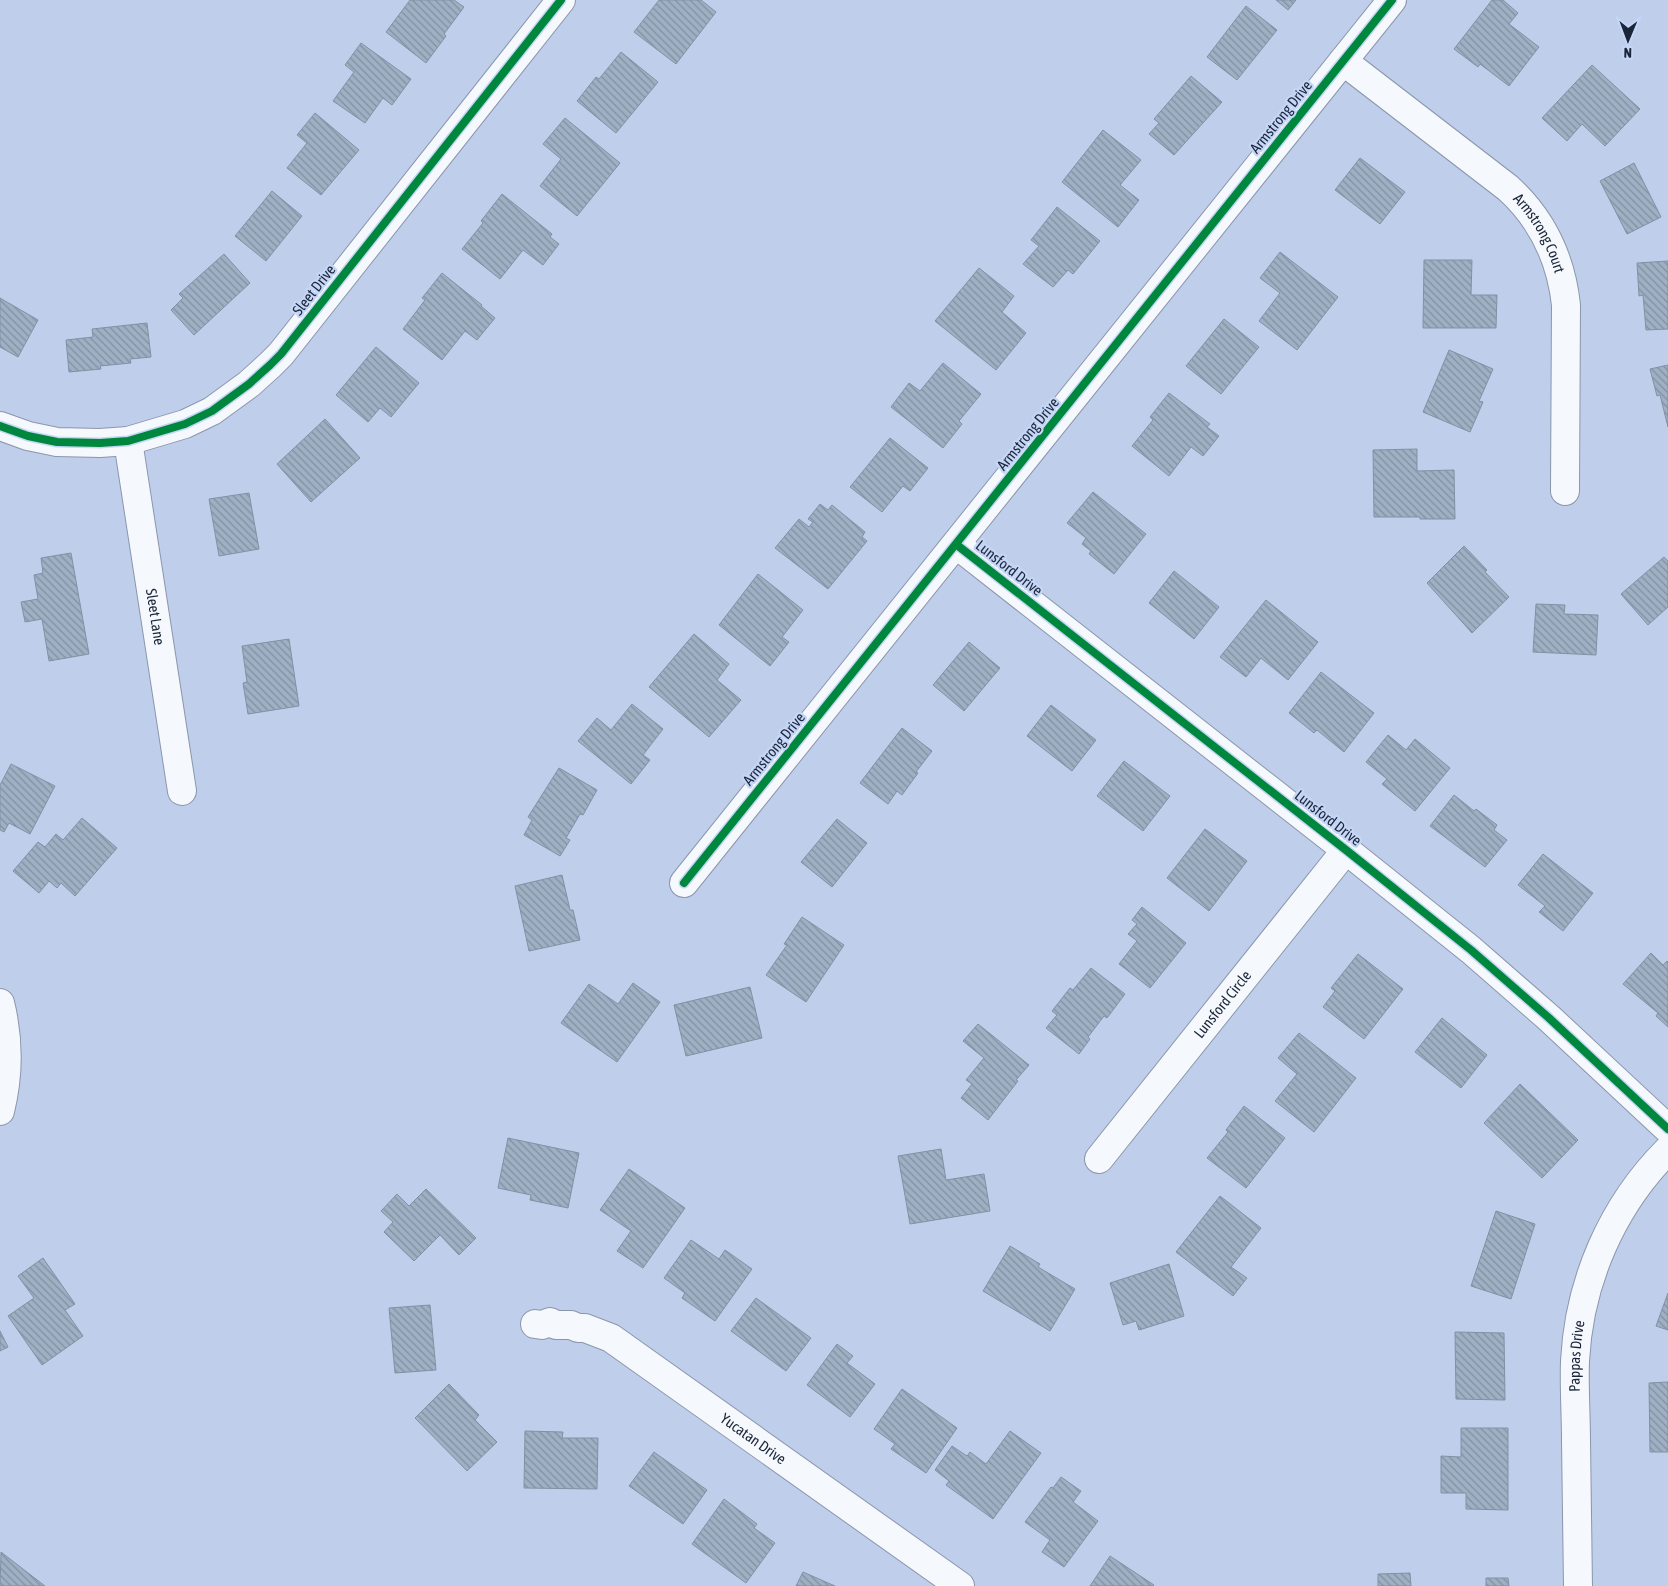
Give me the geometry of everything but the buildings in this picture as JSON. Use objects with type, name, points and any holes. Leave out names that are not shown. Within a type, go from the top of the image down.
[{"type":"street","name":"Sleet Drive","points":[[0,426],[28,436],[57,442],[100,443],[128,441],[185,424],[212,411],[270,366],[561,0]]},
{"type":"street","name":"Armstrong Drive","points":[[684,883],[957,545],[1392,0]]},
{"type":"street","name":"Armstrong Court","points":[[1343,61],[1508,188],[1518,198],[1545,234],[1562,277],[1566,305],[1565,491]]},
{"type":"street","name":"Sleet Lane","points":[[128,441],[182,791]]},
{"type":"street","name":"Lunsford Drive","points":[[957,545],[1471,950],[1549,1018],[1668,1129]]},
{"type":"street","name":"Lunsford Circle","points":[[1099,1159],[1346,850]]},
{"type":"street","points":[[0,1003],[7,1065],[2,1100]]},
{"type":"street","name":"Pappas Drive","points":[[1578,1586],[1575,1362],[1583,1304],[1602,1248],[1615,1220],[1639,1183],[1668,1150]]},
{"type":"street","name":"Yucatan Drive","points":[[535,1324],[550,1322],[556,1325],[571,1325],[611,1338],[951,1583]]},
{"type":"cycle path","points":[[0,426],[28,436],[57,442],[100,443],[128,441],[185,424],[212,411],[249,384],[281,354],[561,0]]},
{"type":"cycle path","points":[[684,883],[1392,0]]},
{"type":"cycle path","points":[[957,545],[1471,950],[1549,1018],[1668,1129]]}]
